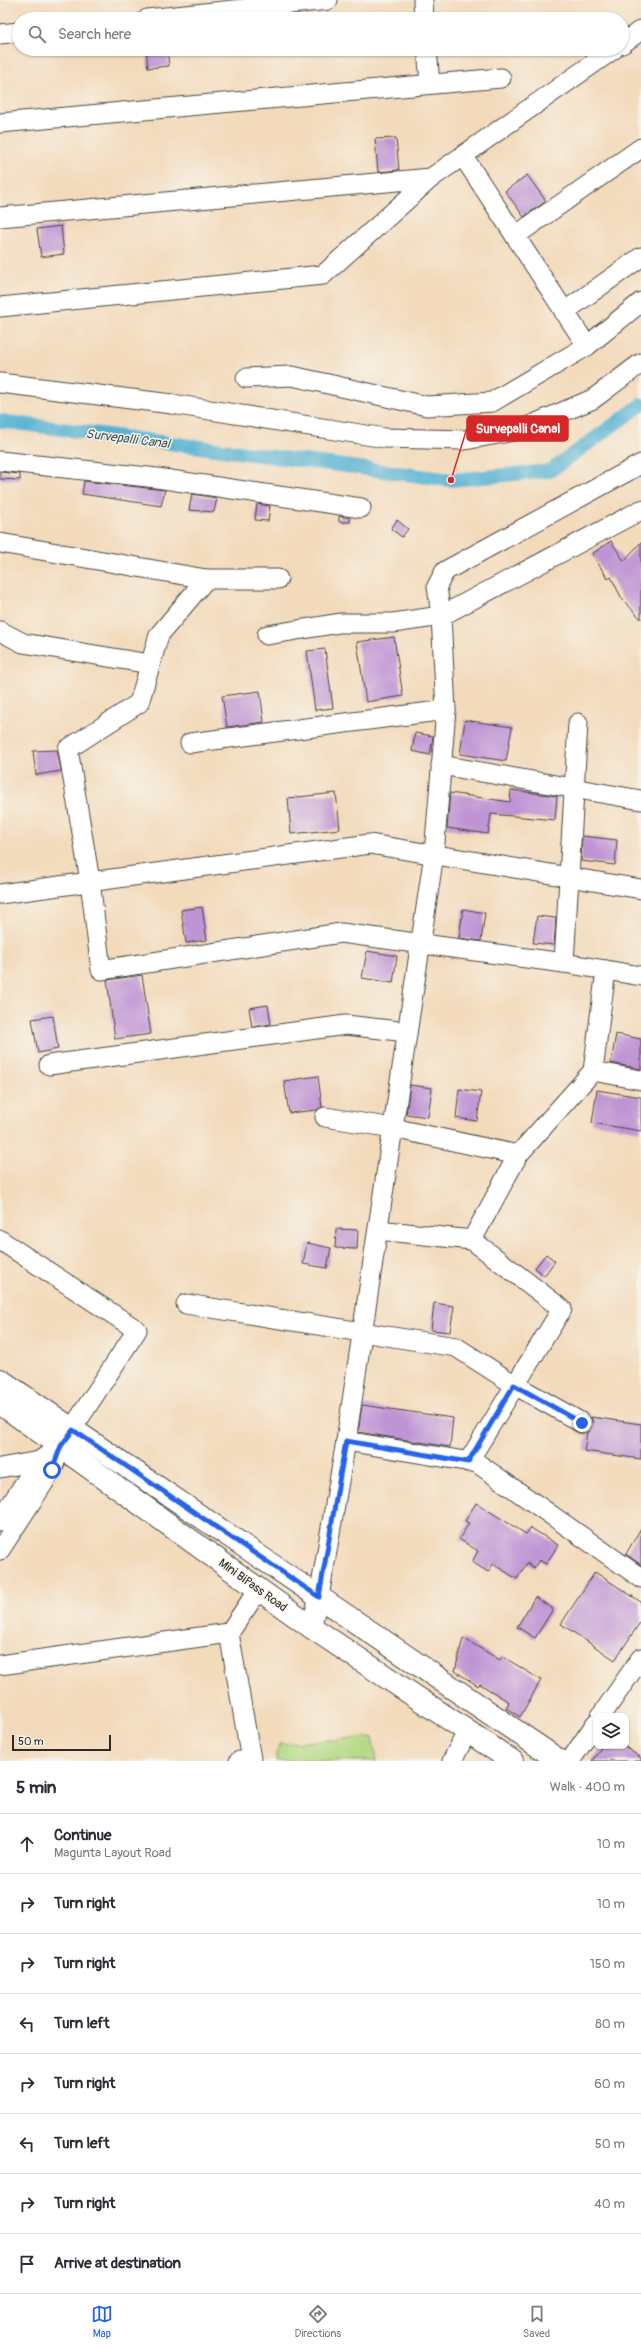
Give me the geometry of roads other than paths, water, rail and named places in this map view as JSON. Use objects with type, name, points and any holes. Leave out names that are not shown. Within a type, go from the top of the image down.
[{"type":"main road","points":[[0,1380],[67,1438],[319,1597],[560,1761]]},
{"type":"main road","name":"Mini BiPass Road","points":[[0,1403],[67,1438],[259,1589],[311,1627],[512,1761]]},
{"type":"street","points":[[214,12],[328,0]]},
{"type":"street","points":[[423,0],[424,12]]},
{"type":"street","points":[[629,39],[641,30]]},
{"type":"street","points":[[0,34],[12,33]]},
{"type":"street","points":[[428,56],[430,83]]},
{"type":"street","points":[[0,307],[323,276],[431,178],[604,56]]},
{"type":"street","points":[[0,123],[430,83],[501,78]]},
{"type":"street","points":[[515,236],[641,148]]},
{"type":"street","points":[[463,156],[587,346]]},
{"type":"street","points":[[0,218],[431,178]]},
{"type":"street","points":[[564,312],[641,257]]},
{"type":"street","points":[[246,378],[292,376],[427,406],[492,402],[587,346],[641,302]]},
{"type":"street","points":[[0,383],[172,404],[385,438],[465,440],[520,430],[593,399],[641,363]]},
{"type":"street","points":[[0,461],[157,478],[361,508]]},
{"type":"street","points":[[311,1627],[319,1597],[346,1441],[434,854],[446,710],[437,586],[445,571],[641,464]]},
{"type":"street","points":[[268,635],[340,624],[393,623],[440,616],[641,510]]},
{"type":"street","points":[[0,543],[206,579],[278,579]]},
{"type":"street","points":[[206,579],[159,635],[138,703],[68,749],[90,881],[101,970],[341,933],[420,945],[564,963],[641,976]]},
{"type":"street","points":[[0,631],[22,643],[150,664]]},
{"type":"street","points":[[190,743],[446,710]]},
{"type":"street","points":[[564,963],[578,723]]},
{"type":"street","points":[[442,765],[641,800]]},
{"type":"street","points":[[0,894],[370,844],[641,889]]},
{"type":"street","points":[[472,1240],[518,1155],[593,1070],[606,970]]},
{"type":"street","points":[[49,1065],[346,1025],[407,1032]]},
{"type":"street","points":[[593,1070],[641,1080]]},
{"type":"street","points":[[325,1117],[393,1128],[518,1155]]},
{"type":"street","points":[[378,1230],[472,1240],[562,1309],[468,1462]]},
{"type":"street","points":[[0,1240],[137,1330],[67,1438],[52,1470],[0,1550]]},
{"type":"street","points":[[186,1304],[456,1347],[514,1385],[582,1423]]},
{"type":"street","points":[[0,1521],[39,1461],[67,1438]]},
{"type":"street","points":[[346,1441],[477,1463],[641,1578]]},
{"type":"street","points":[[0,1468],[39,1461]]},
{"type":"street","points":[[239,1761],[251,1759],[229,1633],[259,1589]]},
{"type":"street","points":[[0,1664],[229,1633]]},
{"type":"street","points":[[603,1713],[641,1658]]},
{"type":"street","points":[[570,1761],[593,1727]]},
{"type":"street","points":[[452,1761],[467,1732]]},
{"type":"waterway","name":"Survepalli Canal","points":[[0,421],[451,480],[550,471],[641,405]]},
{"type":"place","name":"Survepalli Canal","points":[[451,480]]}]
